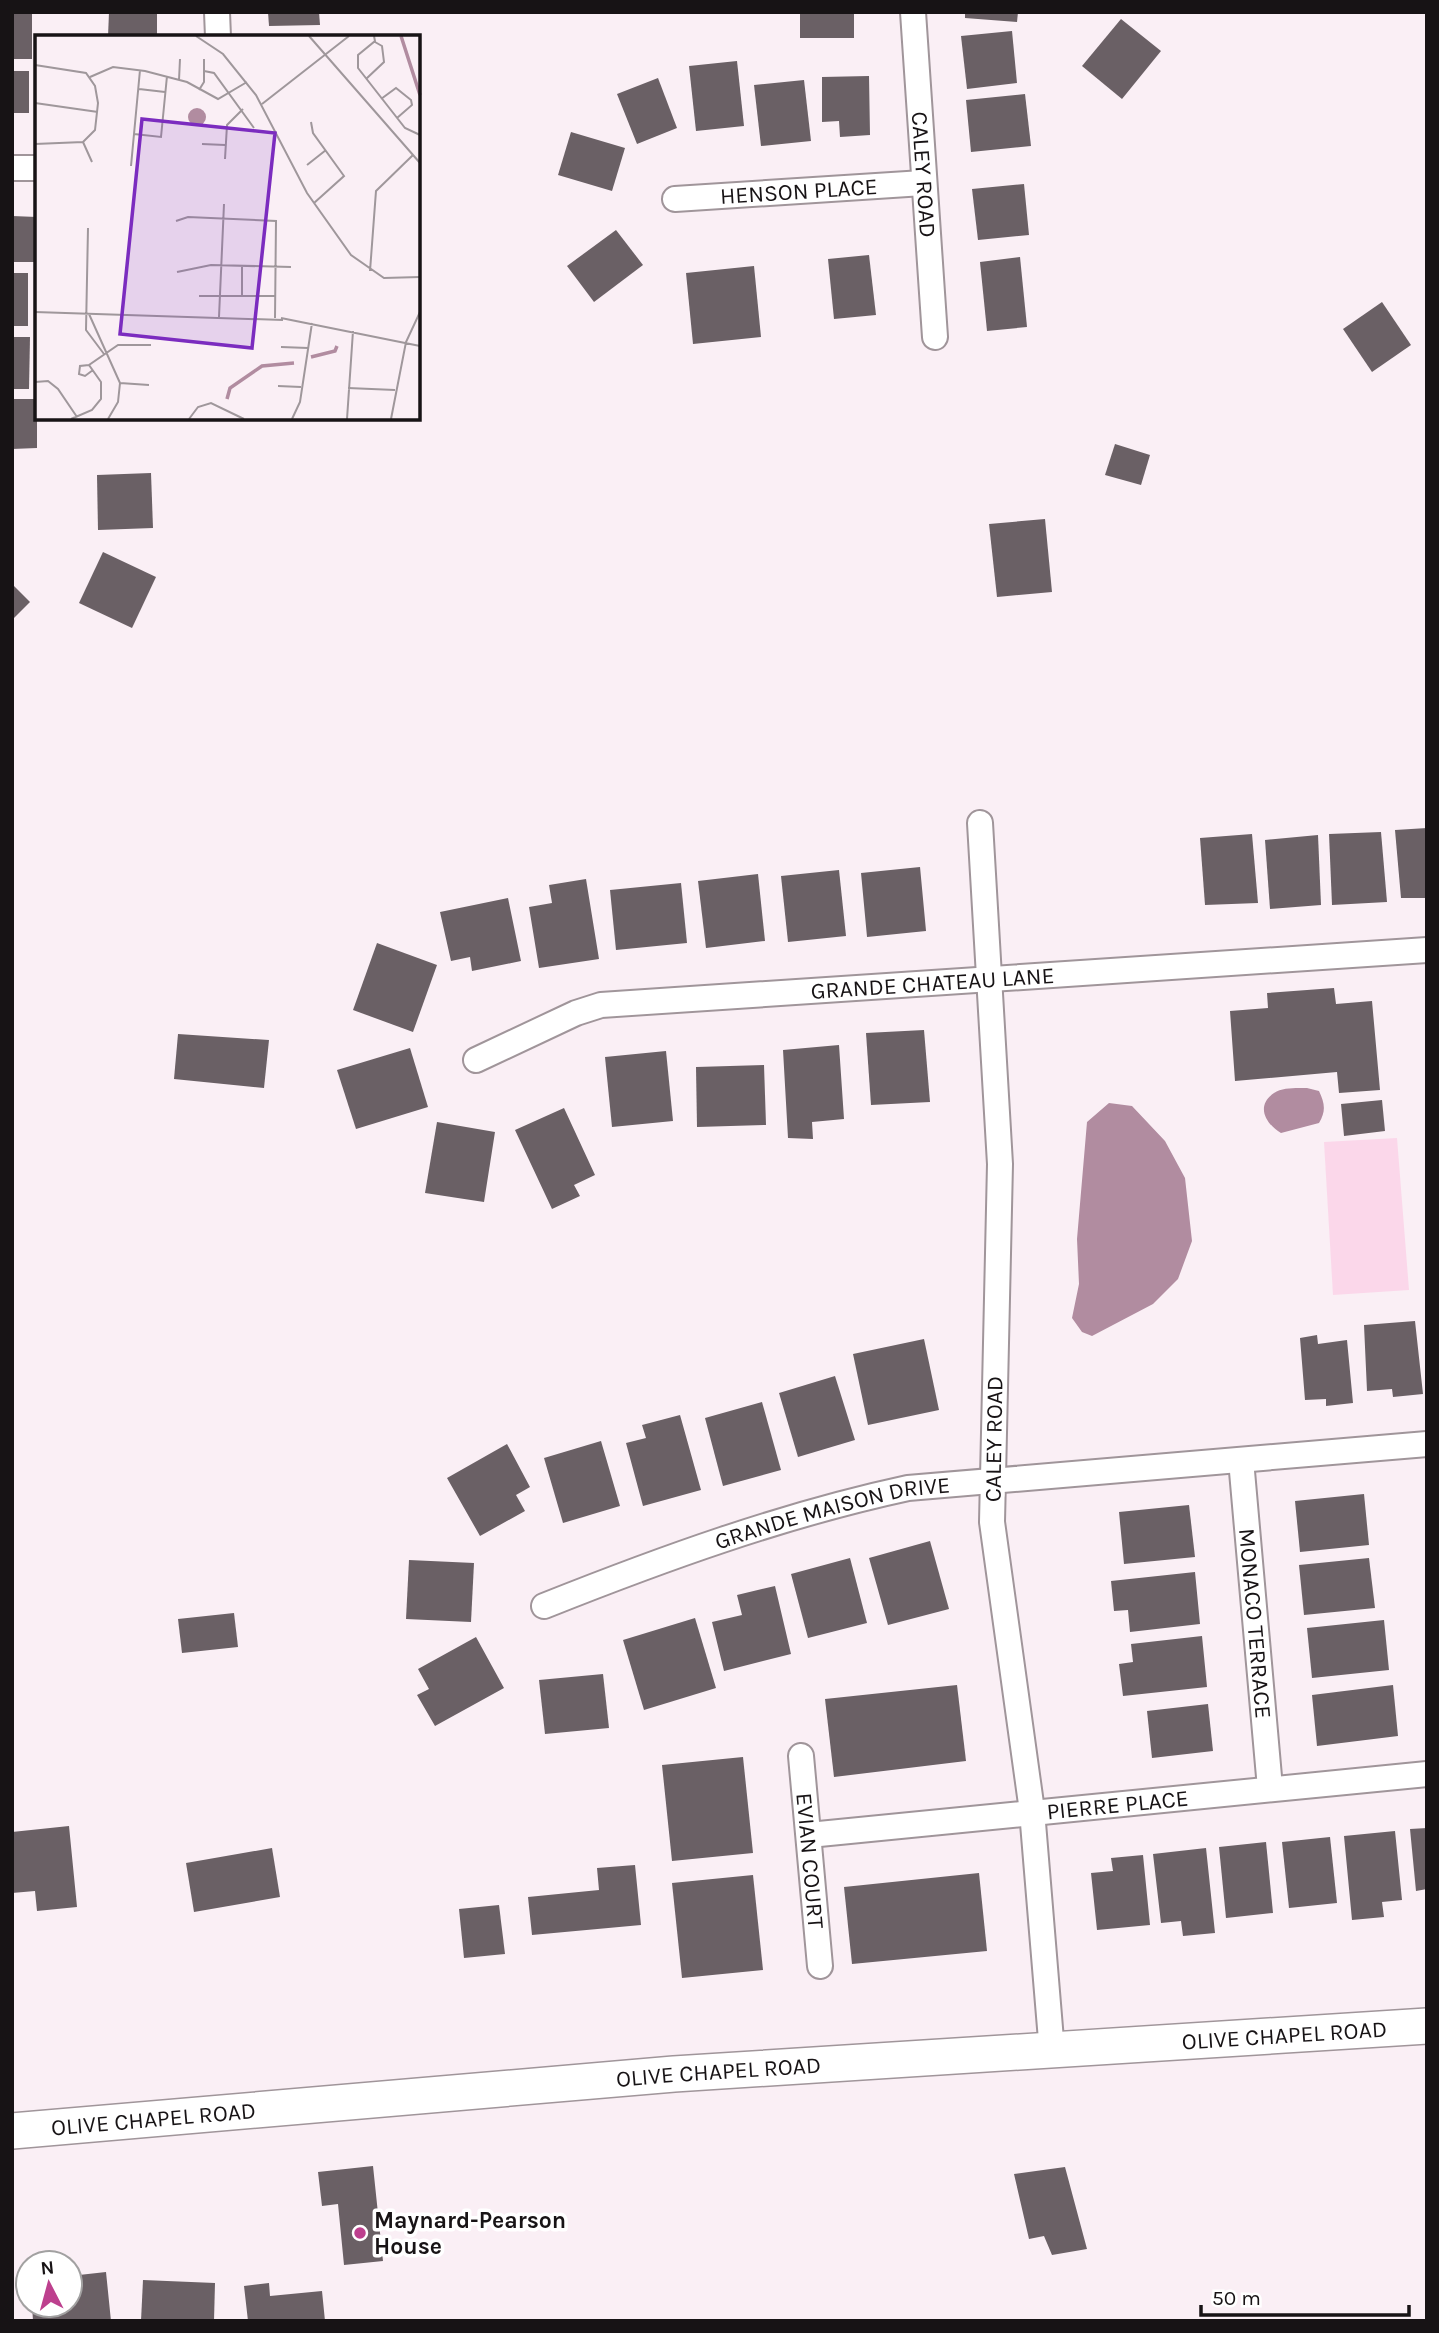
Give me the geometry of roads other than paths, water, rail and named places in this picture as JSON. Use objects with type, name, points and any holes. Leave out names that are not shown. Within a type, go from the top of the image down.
[{"type":"main road","name":"OLIVE CHAPEL ROAD","points":[[12,2131],[674,2074],[1427,2026]]},
{"type":"street","points":[[217,12],[218,35]]},
{"type":"street","name":"CALEY ROAD","points":[[913,12],[935,337]]},
{"type":"street","points":[[12,168],[35,168]]},
{"type":"street","name":"HENSON PLACE","points":[[675,199],[923,183]]},
{"type":"street","name":"CALEY ROAD","points":[[980,823],[1000,1164],[992,1522],[1032,1811],[1052,2052]]},
{"type":"street","name":"GRANDE CHATEAU LANE","points":[[476,1060],[576,1013],[601,1005],[1415,951]]},
{"type":"street","name":"GRANDE MAISON DRIVE","points":[[544,1606],[661,1559],[864,1497],[908,1488],[993,1478],[1427,1444]]},
{"type":"street","name":"MONACO TERRACE","points":[[1241,1460],[1270,1788]]},
{"type":"street","name":"EVIAN COURT","points":[[802,1756],[821,1966]]},
{"type":"street","name":"PIERRE PLACE","points":[[809,1835],[1427,1774]]},
{"type":"place","name":"Maynard-Pearson House","points":[[360,2233]]}]
